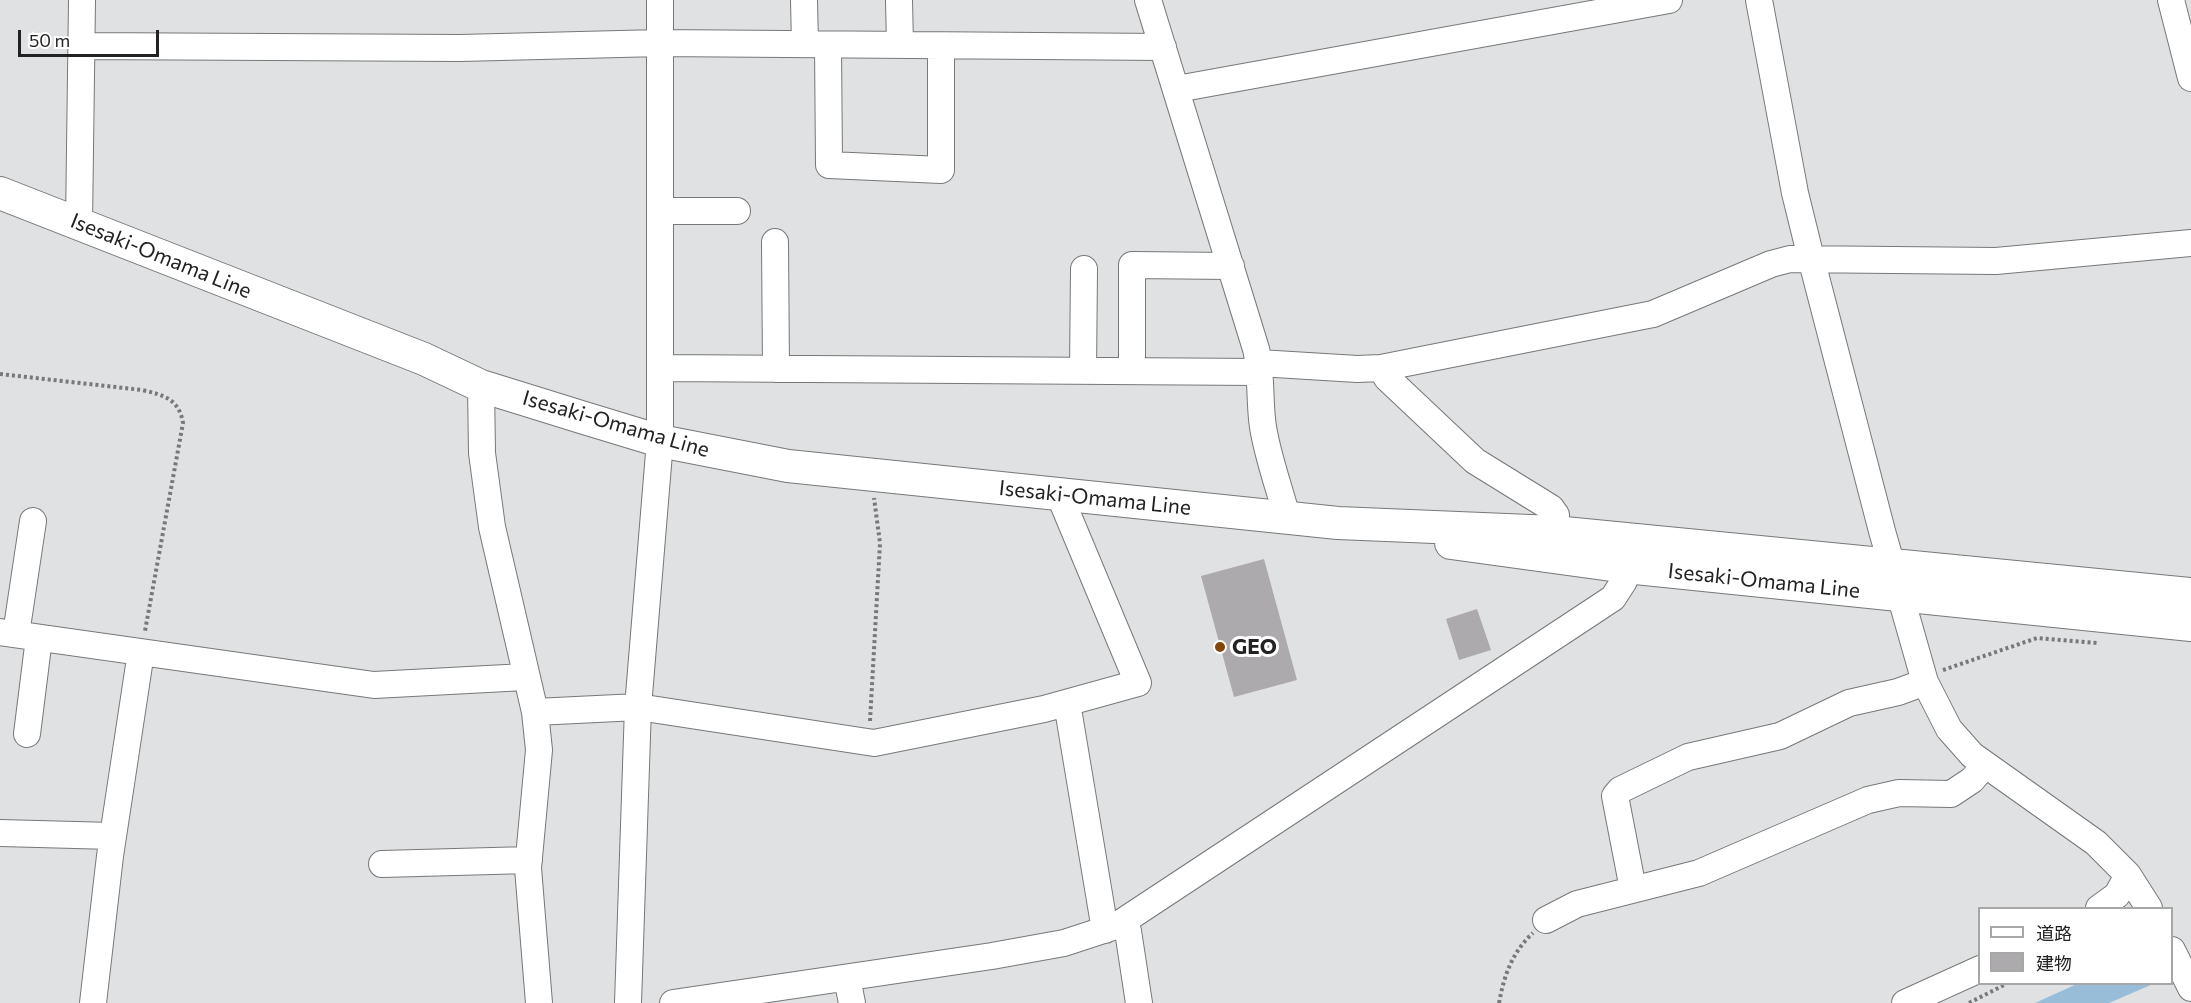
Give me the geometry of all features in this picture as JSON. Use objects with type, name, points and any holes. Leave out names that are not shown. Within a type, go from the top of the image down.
[{"type":"main road","name":"Isesaki-Omama Line","points":[[0,193],[424,359],[481,386],[660,441],[788,466],[1338,523],[1476,526],[1554,532],[2191,594]]},
{"type":"main road","name":"Isesaki-Omama Line","points":[[1338,523],[1392,535],[1626,567],[2191,625]]},
{"type":"street","points":[[79,224],[82,0]]},
{"type":"street","points":[[628,1003],[638,707],[660,441],[662,368],[660,0]]},
{"type":"street","points":[[804,0],[816,44],[829,165],[941,170],[941,46]]},
{"type":"street","points":[[899,0],[900,45]]},
{"type":"street","points":[[1148,0],[1231,266],[1259,368],[1263,429],[1287,517]]},
{"type":"street","points":[[1177,89],[1669,0]]},
{"type":"street","points":[[1759,0],[1787,153],[1811,258],[1891,563],[1925,682],[1949,729],[1984,766],[2089,837],[2128,875],[2148,907]]},
{"type":"street","points":[[2171,0],[2191,78]]},
{"type":"street","points":[[82,46],[460,48],[660,43],[1163,47]]},
{"type":"street","points":[[661,211],[737,211]]},
{"type":"street","points":[[775,243],[776,369]]},
{"type":"street","points":[[662,368],[1132,371],[1381,368],[1653,314],[1772,264],[1790,259],[1996,261],[2191,243]]},
{"type":"street","points":[[1132,371],[1132,265],[1231,266]]},
{"type":"street","points":[[1083,371],[1084,269]]},
{"type":"street","points":[[1381,368],[1387,378],[1475,461],[1551,508],[1556,515],[1554,532]]},
{"type":"street","points":[[481,386],[482,453],[492,527],[525,677],[535,712],[539,750],[529,860],[539,1003]]},
{"type":"street","points":[[535,712],[638,707],[869,742],[1067,703],[1138,683],[1059,494]]},
{"type":"street","points":[[27,734],[18,635],[33,521]]},
{"type":"street","points":[[673,1003],[1064,943],[1114,926],[1613,598],[1624,581],[1626,567]]},
{"type":"street","points":[[18,635],[374,685],[525,677]]},
{"type":"street","points":[[93,1003],[113,836],[141,652]]},
{"type":"street","points":[[1633,890],[1615,796],[1620,790],[1688,757],[1780,736],[1849,703],[1898,692],[1925,682]]},
{"type":"street","points":[[1067,703],[1114,926]]},
{"type":"street","points":[[1546,920],[1577,904],[1699,873],[1868,800],[1899,793],[1951,794],[1972,780],[1984,766]]},
{"type":"street","points":[[0,833],[113,836]]},
{"type":"street","points":[[382,864],[529,860]]},
{"type":"street","points":[[2101,907],[2116,895],[2128,875]]},
{"type":"street","points":[[1114,926],[1128,931],[1139,1003]]},
{"type":"street","points":[[2173,952],[2191,987]]},
{"type":"street","points":[[1905,1003],[1978,970]]},
{"type":"street","points":[[847,978],[852,1003]]},
{"type":"path","points":[[0,374],[142,390],[162,395],[178,406],[183,423],[141,652]]},
{"type":"path","points":[[869,742],[880,543],[872,475]]},
{"type":"path","points":[[1925,682],[1945,668],[2037,638],[2100,643]]},
{"type":"path","points":[[1499,1003],[1506,971],[1523,943],[1546,920]]},
{"type":"path","points":[[1969,1003],[2004,985]]},
{"type":"water","points":[[2075,985],[2151,985],[2109,1003],[2035,1003]]},
{"type":"building","points":[[1264,559],[1297,680],[1234,697],[1201,576]]},
{"type":"building","points":[[1477,609],[1491,650],[1459,660],[1446,619]]},
{"type":"place","name":"GEO","points":[[1220,647]]}]
